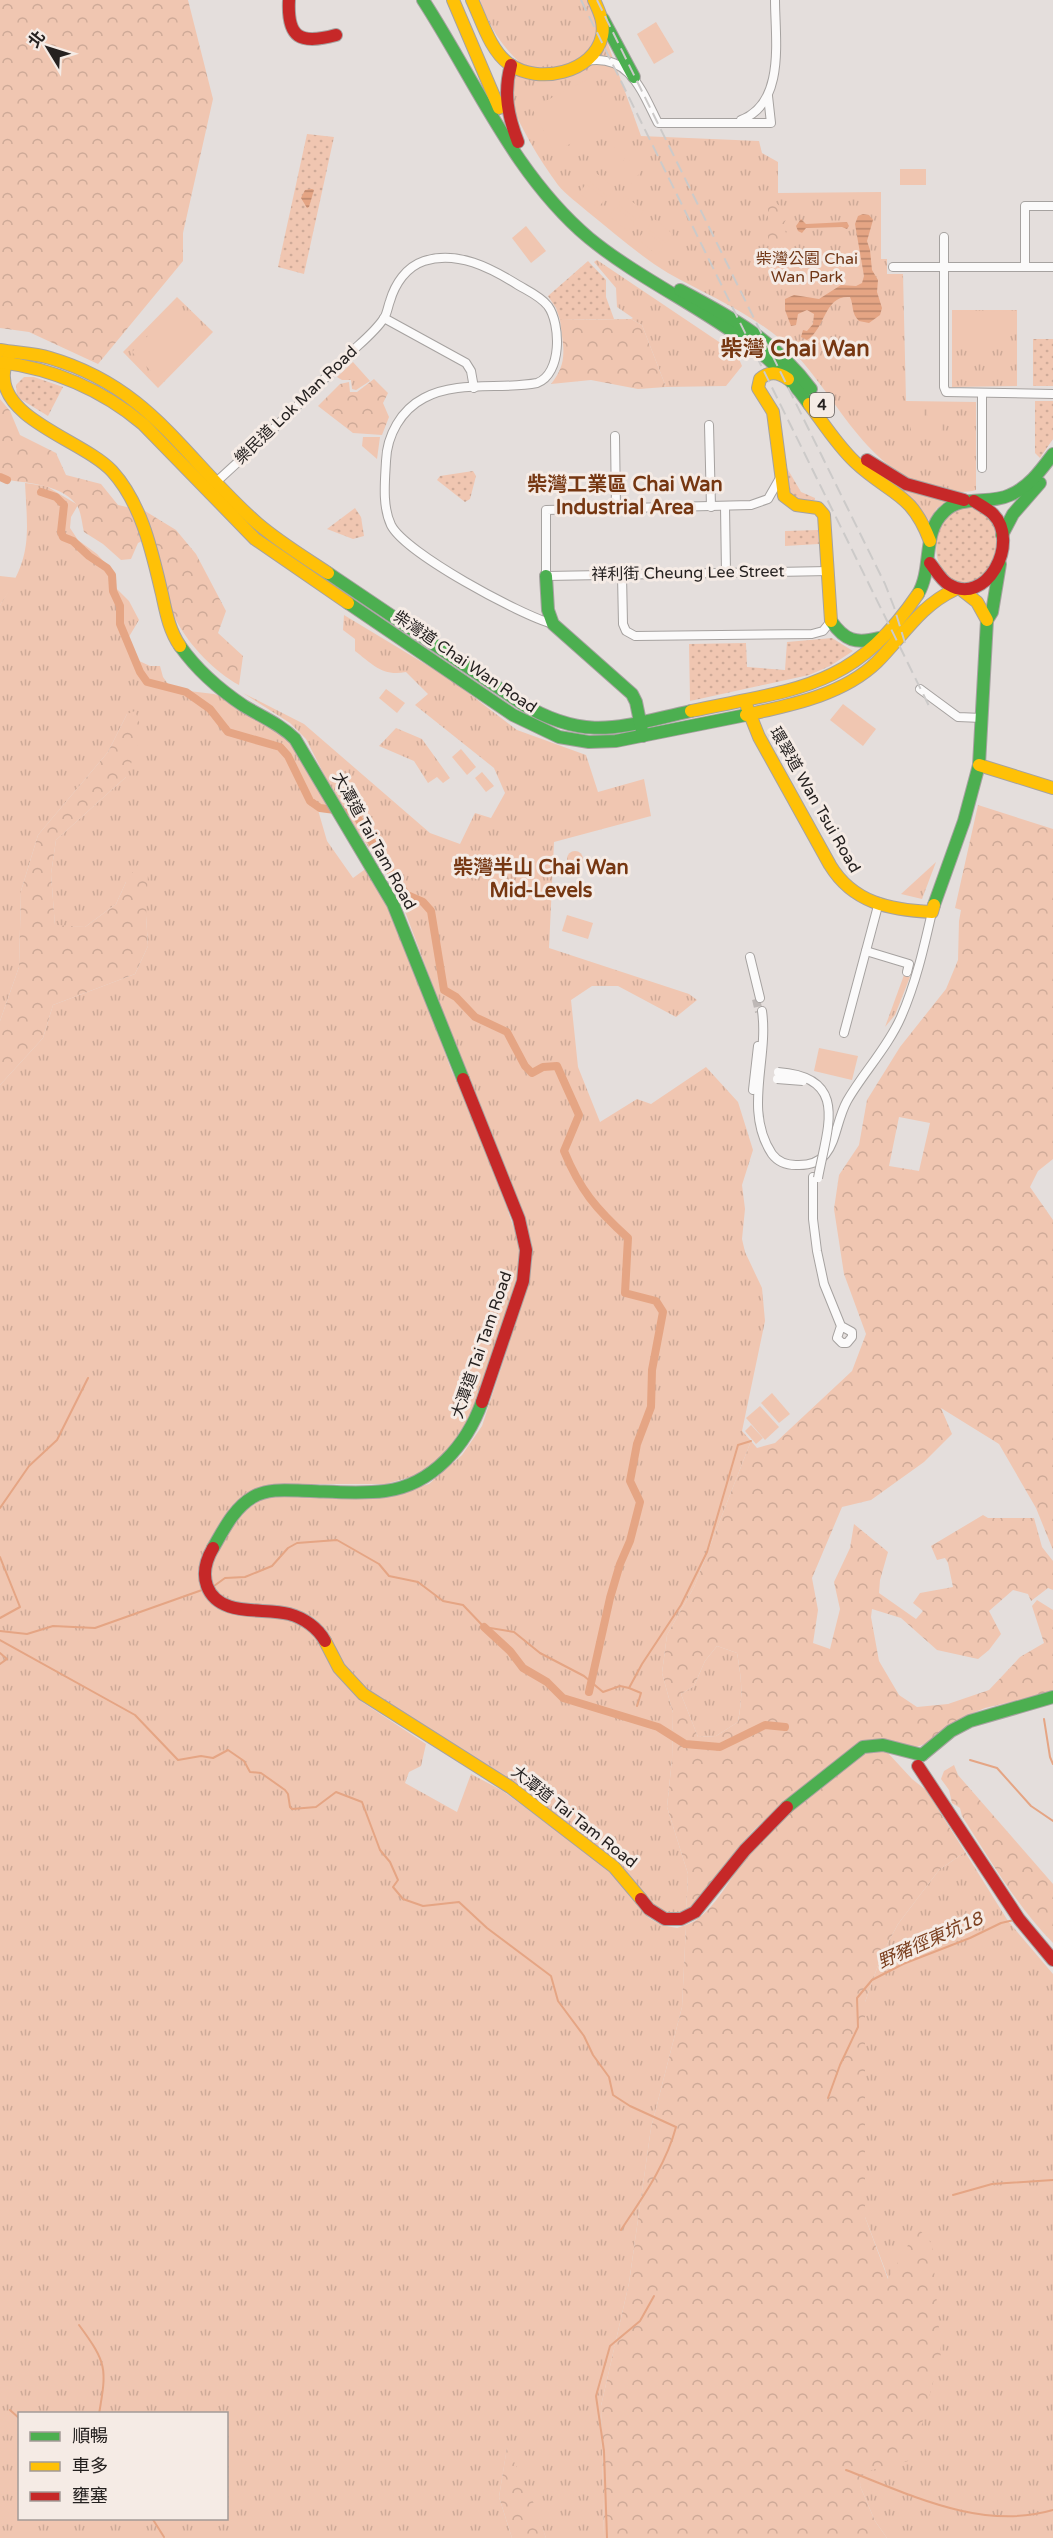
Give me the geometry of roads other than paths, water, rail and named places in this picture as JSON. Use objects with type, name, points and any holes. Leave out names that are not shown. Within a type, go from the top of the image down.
[{"type":"main road","points":[[289,0],[288,22],[298,36],[316,41],[336,35]]},
{"type":"main road","points":[[414,0],[449,41]]},
{"type":"main road","name":"4","points":[[423,0],[514,153],[564,214],[618,261],[754,346],[781,368],[798,387],[844,451],[864,470],[904,497],[916,508],[930,542]]},
{"type":"main road","name":"4","points":[[453,0],[492,95],[518,142],[558,196],[581,220],[612,247],[661,279],[749,327],[777,348],[797,369],[840,432],[865,458],[906,484],[969,500]]},
{"type":"main road","points":[[472,0],[494,44],[511,65],[526,72],[551,75],[590,56],[600,43],[602,15]]},
{"type":"main road","points":[[594,0],[634,76]]},
{"type":"main road","points":[[511,65],[505,84],[505,99],[518,142]]},
{"type":"main road","name":"柴灣道 Chai Wan Road","points":[[4,357],[29,353],[59,361],[131,397],[154,416],[267,548],[534,728],[555,736],[591,742],[643,736],[817,697],[857,677],[882,657],[938,597],[985,583],[1000,564]]},
{"type":"main road","name":"大潭道 Tai Tam Road","points":[[4,357],[4,382],[15,403],[39,423],[90,452],[108,467],[126,489],[143,527],[172,632],[185,653],[232,696],[291,735],[303,749],[322,780],[393,904],[519,1219],[525,1244],[525,1274],[482,1405],[472,1428],[452,1456],[422,1479],[388,1491],[358,1493],[276,1490],[254,1496],[237,1510],[209,1554],[204,1572],[208,1591],[216,1600],[234,1608],[290,1614],[310,1623],[322,1636],[339,1668],[363,1694],[510,1786],[614,1867],[649,1909],[665,1919],[681,1919],[696,1912],[756,1837],[794,1801],[855,1753],[866,1746],[876,1744],[900,1750],[917,1759],[1019,1918],[1053,1960]]},
{"type":"main road","points":[[798,387],[774,372],[765,375],[759,382],[759,391],[773,412],[780,477],[787,500],[796,505],[818,508],[825,515],[831,621],[847,640],[861,642],[879,638]]},
{"type":"main road","name":"柴灣道 Chai Wan Road","points":[[212,486],[274,537],[541,715],[572,727],[589,728],[639,721],[744,700],[822,681],[858,659],[918,595],[925,585],[930,562],[930,542],[938,517],[951,505],[969,500],[995,499],[1015,493],[1053,454]]},
{"type":"main road","points":[[1002,535],[1022,503],[1053,468]]},
{"type":"main road","points":[[932,912],[940,883],[964,821],[979,765],[987,620],[992,612],[1000,564],[1002,535],[995,514],[969,500]]},
{"type":"main road","points":[[930,562],[936,574],[977,602],[987,620]]},
{"type":"main road","points":[[546,576],[548,610],[553,624],[632,694],[643,736]]},
{"type":"main road","name":"環翠道 Wan Tsui Road","points":[[744,700],[748,713],[836,875],[852,892],[918,912],[932,912]]},
{"type":"main road","points":[[979,765],[1053,788]]},
{"type":"main road","points":[[917,1759],[951,1731],[969,1721],[1053,1697]]},
{"type":"street","points":[[583,61],[594,59],[612,62],[634,76],[658,123],[738,121],[771,123],[768,96],[775,65],[775,0]]},
{"type":"street","points":[[738,121],[751,116],[768,96]]},
{"type":"street","points":[[759,109],[766,108],[770,114]]},
{"type":"street","points":[[1025,267],[1024,206],[1053,206]]},
{"type":"street","points":[[944,237],[944,387],[950,394],[1053,394]]},
{"type":"street","points":[[474,388],[471,370],[466,363],[384,318],[391,297],[402,277],[417,264],[430,259],[444,258],[474,262],[492,269],[541,299],[551,312],[555,326],[556,356],[544,380],[533,383],[474,388],[449,389],[431,394],[412,405],[400,418],[389,440],[386,456],[388,517],[398,536],[415,550],[515,609],[553,624]]},
{"type":"street","points":[[893,267],[1053,267]]},
{"type":"street","name":"樂民道 Lok Man Road","points":[[212,486],[291,412],[384,318]]},
{"type":"street","points":[[982,394],[982,468]]},
{"type":"street","points":[[709,425],[711,507]]},
{"type":"street","points":[[615,436],[616,509]]},
{"type":"street","points":[[546,576],[546,510],[751,505],[763,502],[774,492],[780,477]]},
{"type":"street","points":[[725,506],[726,573]]},
{"type":"street","name":"祥利街 Cheung Lee Street","points":[[546,576],[829,571]]},
{"type":"street","points":[[622,575],[623,624],[626,631],[635,636],[812,634],[823,631],[831,621]]},
{"type":"street","points":[[921,689],[958,717],[982,718]]},
{"type":"street","points":[[844,1033],[879,902]]},
{"type":"street","points":[[760,1012],[757,1103],[761,1127],[773,1155],[787,1165],[811,1164],[822,1158],[831,1148],[846,1103],[900,1018],[918,969],[932,912]]},
{"type":"street","points":[[866,951],[908,965]]},
{"type":"street","points":[[750,957],[758,996]]},
{"type":"street","points":[[758,1074],[801,1080],[808,1084],[822,1101],[824,1118],[813,1177],[815,1185],[813,1219],[824,1284],[840,1324]]},
{"type":"waterway","points":[[0,477],[7,480]]},
{"type":"waterway","points":[[41,492],[56,497],[64,505],[61,532],[63,537],[73,541],[107,568],[112,575],[113,591],[120,606],[120,624],[140,672],[147,682],[186,692],[210,709],[228,732],[280,747],[288,756],[310,801],[320,808],[335,810]]},
{"type":"waterway","points":[[343,810],[356,815],[383,861],[407,895],[423,902],[431,911],[444,990],[456,997],[475,1017],[507,1032],[525,1066],[532,1073],[543,1067],[557,1066],[579,1115],[564,1151],[576,1177],[590,1198],[628,1238],[625,1293],[656,1301],[663,1312],[652,1370],[651,1407],[637,1444],[630,1481],[640,1502],[630,1541],[620,1564],[610,1598],[589,1692]]},
{"type":"waterway","points":[[0,1508],[29,1466],[57,1440],[88,1378]]},
{"type":"waterway","points":[[637,1706],[641,1693],[629,1688],[681,1605],[707,1552],[738,1445],[751,1441]]},
{"type":"waterway","points":[[214,1586],[225,1578],[245,1577],[272,1566],[288,1548],[297,1543],[337,1540],[379,1564],[389,1576],[418,1582],[443,1601],[463,1605],[484,1627],[514,1632],[540,1653],[584,1676],[603,1692],[620,1686],[629,1688]]},
{"type":"waterway","points":[[0,1557],[20,1607],[0,1618]]},
{"type":"waterway","points":[[0,1631],[27,1634],[53,1626],[95,1628],[202,1590]]},
{"type":"waterway","points":[[484,1627],[510,1651],[523,1668],[547,1682],[563,1698],[658,1727],[685,1744],[720,1747],[765,1725],[785,1727]]},
{"type":"waterway","points":[[0,1640],[135,1715],[178,1760],[201,1756],[213,1758],[228,1750],[244,1761],[250,1772],[261,1773],[285,1790],[292,1809],[316,1807],[336,1792],[362,1802],[380,1850],[390,1862],[398,1880],[393,1887],[403,1899],[423,1906],[459,1902],[487,1928],[551,1976],[558,2001],[584,2036],[593,2055],[609,2077],[613,2095],[630,2106],[676,2127],[660,2168],[621,2230]]},
{"type":"waterway","points":[[0,1653],[7,1659],[0,1664]]},
{"type":"waterway","points":[[1044,1719],[1053,1764]]},
{"type":"waterway","points":[[970,1760],[997,1768],[1031,1806],[1053,1821]]},
{"type":"waterway","name":"野豬徑東坑18","points":[[828,2098],[858,2027],[857,1998],[872,1980],[903,1964],[970,1938],[1001,1923],[1014,1920]]},
{"type":"waterway","points":[[953,2195],[992,2184],[1053,2180]]},
{"type":"waterway","points":[[607,2538],[604,2451],[596,2396],[610,2346],[640,2321],[654,2296]]},
{"type":"waterway","points":[[79,2325],[95,2348],[103,2366],[104,2376],[99,2412]]},
{"type":"waterway","points":[[10,2410],[18,2417]]},
{"type":"waterway","points":[[846,2470],[921,2499],[973,2513],[1000,2516],[1026,2515],[1053,2510]]},
{"type":"waterway","points":[[153,2520],[164,2537]]},
{"type":"tunnel","points":[[756,999],[759,1012]]},
{"type":"railway","points":[[581,0],[930,708]]},
{"type":"railway","points":[[597,0],[885,584],[905,643]]},
{"type":"district","name":"柴灣 Chai Wan","points":[[795,349]]},
{"type":"district","name":"柴灣工業區 Chai Wan Industrial Area","points":[[625,496]]},
{"type":"district","name":"柴灣半山 Chai Wan Mid-Levels","points":[[541,880]]},
{"type":"park label","name":"柴灣公園 Chai Wan Park","points":[[807,268]]}]
